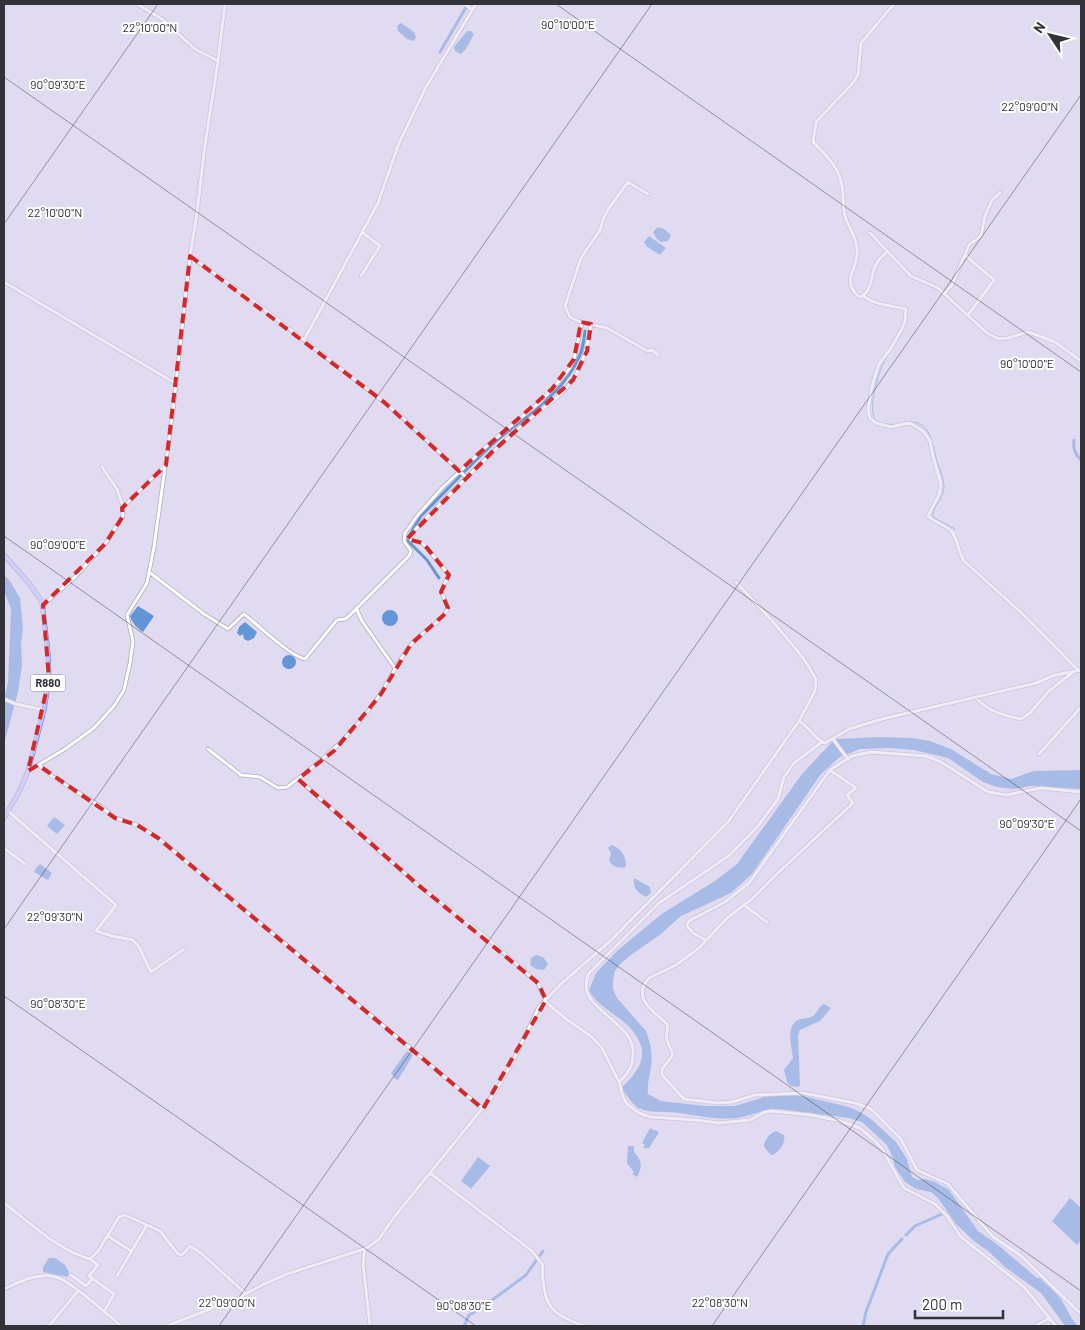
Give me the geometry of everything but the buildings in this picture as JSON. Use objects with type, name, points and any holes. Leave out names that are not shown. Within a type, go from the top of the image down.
[{"type":"main road","name":"R880","points":[[4,555],[29,582],[39,595],[43,605],[49,679],[44,710],[28,771],[4,818]]},
{"type":"street","points":[[137,4],[162,19],[195,49],[218,61]]},
{"type":"street","points":[[28,771],[66,749],[94,728],[114,706],[124,690],[133,641],[127,615],[147,583],[166,465],[190,256],[225,4]]},
{"type":"street","points":[[465,4],[472,10]]},
{"type":"street","points":[[304,340],[378,203],[399,143],[426,87],[476,4]]},
{"type":"street","points":[[894,4],[861,43],[858,75],[852,84],[816,122],[813,142],[830,158],[839,173],[845,218],[858,248],[849,280],[850,285],[859,297],[863,296],[883,306],[906,309],[902,329],[877,370],[868,406],[870,418],[876,423],[885,426],[912,424],[923,431],[930,441],[941,484],[939,495],[928,516],[953,533],[964,561],[1026,616],[1078,670]]},
{"type":"street","points":[[648,194],[628,182],[609,208],[600,230],[581,258],[565,306],[570,316],[581,322],[607,328],[648,351],[652,350],[658,355]]},
{"type":"street","points":[[944,294],[952,285],[969,245],[981,236],[985,216],[992,200],[1000,192]]},
{"type":"street","points":[[361,276],[380,246],[362,232]]},
{"type":"street","points":[[870,233],[911,276],[938,288],[987,333],[999,339],[1028,332],[1055,342],[1081,361]]},
{"type":"street","points":[[863,296],[868,291],[877,261],[888,252]]},
{"type":"street","points":[[965,254],[994,280],[968,315]]},
{"type":"street","points":[[190,256],[251,298],[401,416],[467,478]]},
{"type":"street","points":[[4,282],[175,383]]},
{"type":"street","points":[[149,572],[204,614],[228,629],[244,614],[300,658],[305,659],[337,620],[344,619],[409,556],[411,551],[404,541],[405,533],[421,510],[490,442],[540,402],[562,378],[574,359],[582,326],[581,322]]},
{"type":"street","points":[[208,749],[241,774],[260,777],[278,788],[287,787],[335,750],[381,694],[411,644],[437,624],[448,608],[441,592],[449,575],[423,543],[411,540],[415,530],[518,429],[554,401],[573,380],[587,350],[591,324]]},
{"type":"street","points":[[123,508],[166,465]]},
{"type":"street","points":[[43,605],[75,577],[105,544],[123,516],[123,508],[117,489],[102,468]]},
{"type":"street","points":[[167,1326],[236,1298],[287,1274],[364,1248],[378,1239],[394,1216],[494,1094],[512,1063],[539,1007],[609,942],[728,822],[799,721],[815,691],[816,679],[804,659],[736,582]]},
{"type":"street","points":[[356,608],[362,621],[396,668]]},
{"type":"street","points":[[619,1082],[632,1064],[632,1045],[626,1032],[590,999],[585,982],[589,973],[659,903],[730,855],[758,826],[778,799],[784,777],[794,763],[822,742],[825,743],[849,729],[882,719],[1036,683],[1055,675],[1078,670]]},
{"type":"street","points":[[975,697],[987,708],[1004,716],[1022,719],[1030,713],[1049,691],[1078,670]]},
{"type":"street","points":[[4,699],[16,704],[44,710]]},
{"type":"street","points":[[1039,754],[1081,708]]},
{"type":"street","points":[[799,721],[822,742]]},
{"type":"street","points":[[832,738],[847,758]]},
{"type":"street","points":[[706,940],[689,930],[687,926],[690,921],[725,902],[749,883],[830,770],[847,758],[871,752],[926,756],[941,762],[988,792],[1006,795],[1041,788],[1081,792]]},
{"type":"street","points":[[40,764],[53,777],[103,808],[115,818],[137,825],[158,838],[483,1108]]},
{"type":"street","points":[[830,770],[856,788],[847,795],[853,804],[744,906],[727,918],[691,955],[649,978],[642,991],[643,998],[647,1006],[666,1024],[668,1028],[667,1043],[672,1049],[673,1055],[662,1069],[662,1075],[684,1099],[718,1103],[732,1102],[755,1095],[804,1093],[855,1103],[871,1109],[901,1138],[917,1170],[948,1184],[993,1237],[1020,1255],[1081,1314]]},
{"type":"street","points":[[298,779],[416,884],[513,959],[538,983],[547,1003],[592,1037],[602,1048],[619,1082],[623,1097],[627,1104],[639,1113],[651,1117],[730,1123],[750,1120],[765,1112],[772,1111],[811,1115],[840,1121],[860,1128],[882,1149],[904,1188],[935,1204],[947,1216],[961,1237],[1024,1286],[1042,1306],[1056,1326]]},
{"type":"street","points":[[8,811],[116,905],[96,931],[133,940],[151,972],[184,948]]},
{"type":"street","points":[[4,848],[25,864]]},
{"type":"street","points":[[744,906],[767,922]]},
{"type":"street","points":[[430,1173],[532,1251],[543,1265],[541,1273],[545,1298],[549,1306],[560,1316],[584,1326]]},
{"type":"street","points":[[4,1203],[60,1246],[77,1256],[90,1259],[98,1265],[89,1276],[114,1294],[104,1312]]},
{"type":"street","points":[[90,1259],[99,1250],[119,1218],[125,1215],[160,1231],[178,1254],[182,1255],[190,1246],[202,1254],[245,1293]]},
{"type":"street","points":[[117,1276],[146,1225]]},
{"type":"street","points":[[108,1236],[131,1251]]},
{"type":"street","points":[[364,1248],[363,1264],[370,1326]]},
{"type":"street","points":[[71,1275],[86,1286],[93,1278]]},
{"type":"street","points":[[4,1289],[25,1280],[55,1276],[78,1291],[121,1326]]},
{"type":"street","points":[[49,1326],[78,1291]]},
{"type":"street","points":[[1035,1326],[1048,1319],[1052,1321]]},
{"type":"highlighted area","points":[[190,256],[384,402],[459,471],[552,389],[574,359],[581,322],[591,324],[587,351],[573,380],[492,452],[407,539],[423,543],[449,575],[441,592],[448,608],[446,613],[411,644],[381,694],[335,750],[298,779],[417,884],[538,983],[546,1000],[483,1109],[158,838],[137,825],[115,818],[38,765],[28,771],[49,679],[43,605],[105,544],[123,516],[122,508],[166,465]]},
{"type":"water","points":[[401,23],[414,32],[416,37],[414,41],[407,39],[398,31],[397,26]]},
{"type":"water","points":[[467,31],[471,31],[474,34],[461,54],[455,51],[454,47]]},
{"type":"water","points":[[658,227],[671,235],[668,241],[661,242],[657,239],[653,232]]},
{"type":"water","points":[[649,236],[666,248],[660,255],[647,247],[644,242]]},
{"type":"water","points":[[4,575],[20,598],[23,628],[21,644],[22,665],[18,692],[4,744],[4,700],[8,682],[11,609],[4,591]]},
{"type":"water","points":[[138,606],[154,616],[143,632],[135,625],[130,616]]},
{"type":"water","points":[[387,610],[393,610],[398,615],[396,624],[387,626],[382,621],[382,615]]},
{"type":"water","points":[[245,622],[257,632],[254,638],[248,641],[244,639],[243,634],[240,636],[237,633],[239,627]]},
{"type":"water","points":[[286,655],[292,655],[296,662],[292,669],[286,669],[282,665],[282,659]]},
{"type":"water","points":[[912,738],[930,741],[951,749],[991,774],[1011,779],[1034,771],[1081,770],[1081,789],[1030,786],[1014,789],[997,787],[983,782],[948,758],[914,750],[890,748],[860,749],[840,757],[821,774],[752,874],[731,893],[681,916],[661,934],[620,964],[615,971],[613,989],[617,998],[646,1031],[649,1040],[652,1057],[648,1094],[661,1101],[706,1106],[735,1106],[764,1097],[782,1095],[803,1096],[849,1107],[860,1112],[871,1119],[896,1142],[907,1159],[912,1177],[918,1180],[925,1179],[935,1182],[949,1190],[978,1231],[998,1245],[1037,1278],[1040,1278],[1056,1293],[1078,1326],[1065,1326],[1041,1293],[1005,1267],[974,1241],[956,1224],[938,1198],[931,1192],[916,1189],[905,1182],[895,1167],[887,1145],[862,1122],[849,1118],[779,1109],[730,1118],[648,1111],[638,1108],[623,1091],[623,1086],[635,1073],[640,1063],[642,1057],[641,1046],[630,1028],[601,1005],[589,990],[596,973],[618,950],[663,913],[715,881],[737,864],[802,774],[831,743],[837,739]]},
{"type":"water","points":[[54,817],[65,825],[57,834],[47,826]]},
{"type":"water","points":[[611,845],[622,853],[626,867],[616,867],[610,862],[611,853],[608,848]]},
{"type":"water","points":[[40,864],[52,873],[48,880],[34,872]]},
{"type":"water","points":[[634,878],[650,887],[651,893],[646,897],[640,894],[634,885]]},
{"type":"water","points":[[536,955],[543,957],[548,964],[544,970],[536,969],[530,965],[531,958]]},
{"type":"water","points":[[824,1004],[831,1008],[820,1021],[800,1030],[798,1035],[800,1084],[799,1087],[791,1086],[787,1082],[784,1070],[793,1058],[790,1038],[792,1027],[798,1020],[813,1016]]},
{"type":"water","points":[[407,1051],[413,1055],[398,1080],[395,1079],[391,1073]]},
{"type":"water","points":[[650,1128],[659,1132],[649,1148],[643,1148],[645,1145],[642,1143]]},
{"type":"water","points":[[776,1131],[784,1135],[784,1141],[779,1150],[771,1155],[764,1147],[764,1144],[767,1138]]},
{"type":"water","points":[[628,1146],[634,1146],[634,1152],[640,1161],[641,1167],[637,1177],[632,1174],[634,1172],[627,1163]]},
{"type":"water","points":[[478,1157],[490,1166],[471,1189],[461,1181]]},
{"type":"water","points":[[1070,1198],[1081,1208],[1081,1240],[1077,1245],[1052,1221]]},
{"type":"water","points":[[49,1258],[55,1258],[65,1265],[69,1272],[68,1277],[43,1272],[43,1267]]},
{"type":"waterway","points":[[440,52],[468,4]]},
{"type":"waterway","points":[[897,424],[882,423],[875,419],[873,399],[886,357],[901,335],[905,325]]},
{"type":"waterway","points":[[439,578],[427,560],[408,541],[409,536],[421,516],[475,461],[553,394],[563,383],[572,371],[580,354],[585,331]]},
{"type":"waterway","points":[[911,422],[918,423],[927,430],[943,477],[944,488],[934,510],[933,517],[955,529]]},
{"type":"waterway","points":[[1074,440],[1075,451],[1081,460]]},
{"type":"waterway","points":[[906,1235],[915,1226],[942,1214]]},
{"type":"waterway","points":[[863,1326],[866,1312],[888,1254],[902,1239]]},
{"type":"waterway","points":[[464,1326],[469,1315],[526,1275],[543,1251]]}]
